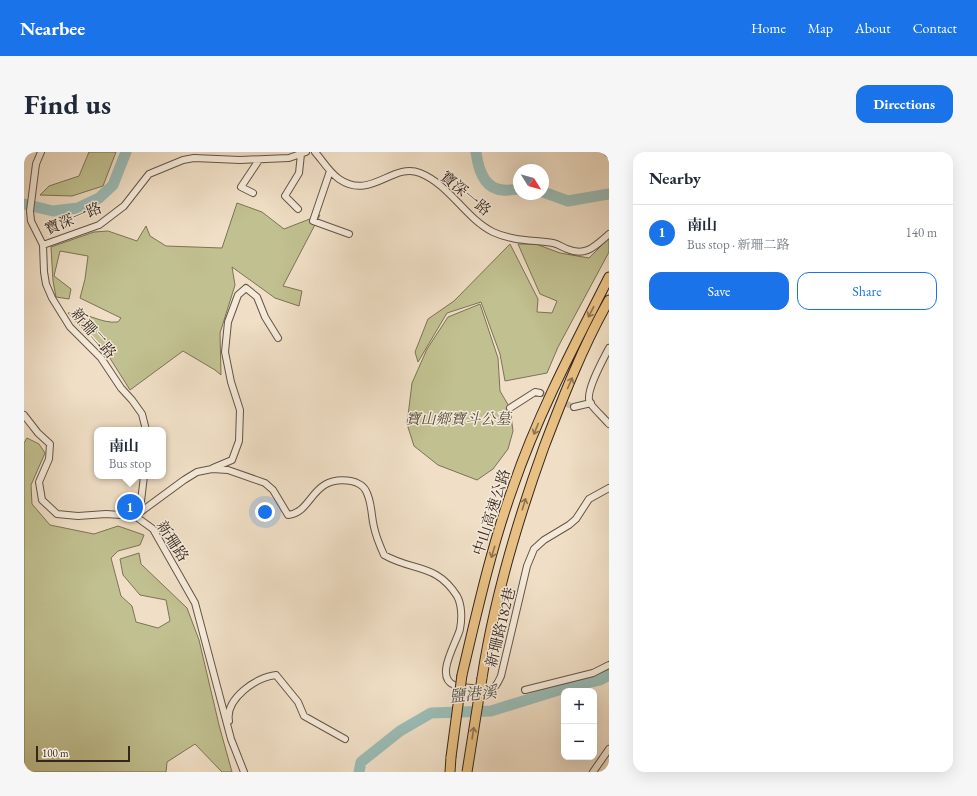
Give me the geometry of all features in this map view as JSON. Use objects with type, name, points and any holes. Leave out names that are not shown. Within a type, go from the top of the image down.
[{"type":"highway","name":"中山高速公路","points":[[450,772],[462,675],[488,568],[513,487],[542,412],[609,277]]},
{"type":"highway","name":"中山高速公路","points":[[467,772],[482,678],[504,569],[530,485],[560,405],[598,320],[609,300]]},
{"type":"street","name":"新珊二路","points":[[41,152],[36,164],[30,211],[33,226],[43,245],[46,284],[52,298],[70,327],[101,358],[121,388],[142,414],[145,427]]},
{"type":"street","name":"寶深一路","points":[[315,152],[330,171],[340,180],[352,186],[364,187],[408,171],[419,172],[447,192],[479,223],[494,232],[509,237],[555,243],[571,250],[583,252],[592,249],[609,234]]},
{"type":"street","name":"寶深一路","points":[[43,245],[99,225],[124,206],[149,174],[183,160],[194,158],[258,160],[289,158],[303,153]]},
{"type":"street","points":[[298,209],[285,196],[299,173],[303,153]]},
{"type":"street","points":[[253,193],[241,187],[258,160]]},
{"type":"street","points":[[330,171],[313,221],[349,234]]},
{"type":"street","name":"新珊路182巷","points":[[135,516],[197,472],[212,469],[232,460],[238,441],[240,410],[231,382],[225,352],[228,322],[238,295],[246,288],[258,297],[265,317],[278,338]]},
{"type":"street","points":[[609,348],[589,394],[590,403],[609,424]]},
{"type":"street","points":[[510,408],[535,392],[540,393]]},
{"type":"street","points":[[574,407],[590,403]]},
{"type":"street","name":"新珊路","points":[[24,415],[27,424],[50,444],[49,459],[39,482],[42,500],[57,514],[78,516],[106,514],[135,516],[152,529],[195,603],[235,748],[244,772]]},
{"type":"street","name":"新珊路182巷","points":[[212,469],[228,470],[266,483],[273,490],[288,515],[293,514],[302,508],[320,487],[331,482],[344,480],[355,482],[365,488],[370,499],[378,542],[384,555],[396,562],[435,573],[443,579],[457,597],[461,607],[460,628],[446,668],[447,679],[453,685],[490,690],[496,686],[501,676],[527,566],[534,549],[544,540],[576,519],[589,499],[609,488]]},
{"type":"street","points":[[135,516],[142,495],[144,479]]},
{"type":"street","points":[[525,690],[593,672],[609,665]]},
{"type":"street","points":[[235,748],[228,717],[232,702],[248,687],[266,676],[276,675],[298,702],[304,716],[345,739]]},
{"type":"street","points":[[593,772],[609,750]]},
{"type":"green space","points":[[89,152],[116,152],[103,186],[72,196],[40,195],[49,186],[79,176]]},
{"type":"green space","points":[[237,203],[262,212],[284,229],[320,215],[283,286],[302,291],[299,306],[275,298],[232,267],[235,285],[220,333],[221,375],[183,351],[130,390],[108,355],[68,313],[81,314],[111,322],[118,322],[121,318],[80,298],[85,279],[88,256],[60,251],[54,276],[71,289],[69,299],[56,297],[53,281],[51,247],[94,232],[108,231],[137,241],[146,226],[150,236],[166,246],[222,248]]},
{"type":"green space","points":[[609,238],[609,252],[558,347],[547,373],[505,381],[500,354],[481,302],[447,313],[418,362],[415,352],[428,319],[454,301],[510,244],[538,299],[537,312],[552,313],[557,301],[540,294],[518,244],[536,244],[560,253],[589,258]]},
{"type":"green space","name":"寶山鄉寶斗公墓","points":[[480,304],[498,358],[500,391],[510,408],[513,431],[508,449],[493,469],[477,480],[438,465],[414,446],[407,424],[412,383],[427,349],[448,317]]},
{"type":"green space","points":[[27,438],[39,444],[45,453],[31,485],[32,504],[50,525],[94,534],[118,526],[144,535],[140,545],[118,551],[111,558],[121,596],[132,606],[136,622],[158,628],[170,621],[166,600],[140,595],[123,575],[120,559],[139,553],[141,564],[187,608],[199,640],[219,725],[232,772],[222,772],[195,744],[167,762],[166,772],[24,772],[24,443]]},
{"type":"waterway","points":[[24,204],[53,211],[78,208],[99,198],[113,185],[126,152]]},
{"type":"waterway","points":[[476,152],[480,171],[487,182],[496,189],[513,189]]},
{"type":"waterway","points":[[549,194],[568,201],[609,194]]},
{"type":"waterway","name":"鹽港溪","points":[[359,772],[361,762],[400,731],[431,713],[491,711],[565,688],[600,680],[609,675]]},
{"type":"tunnel","points":[[540,393],[574,407]]},
{"type":"place","name":"南山","points":[[130,507]]}]
